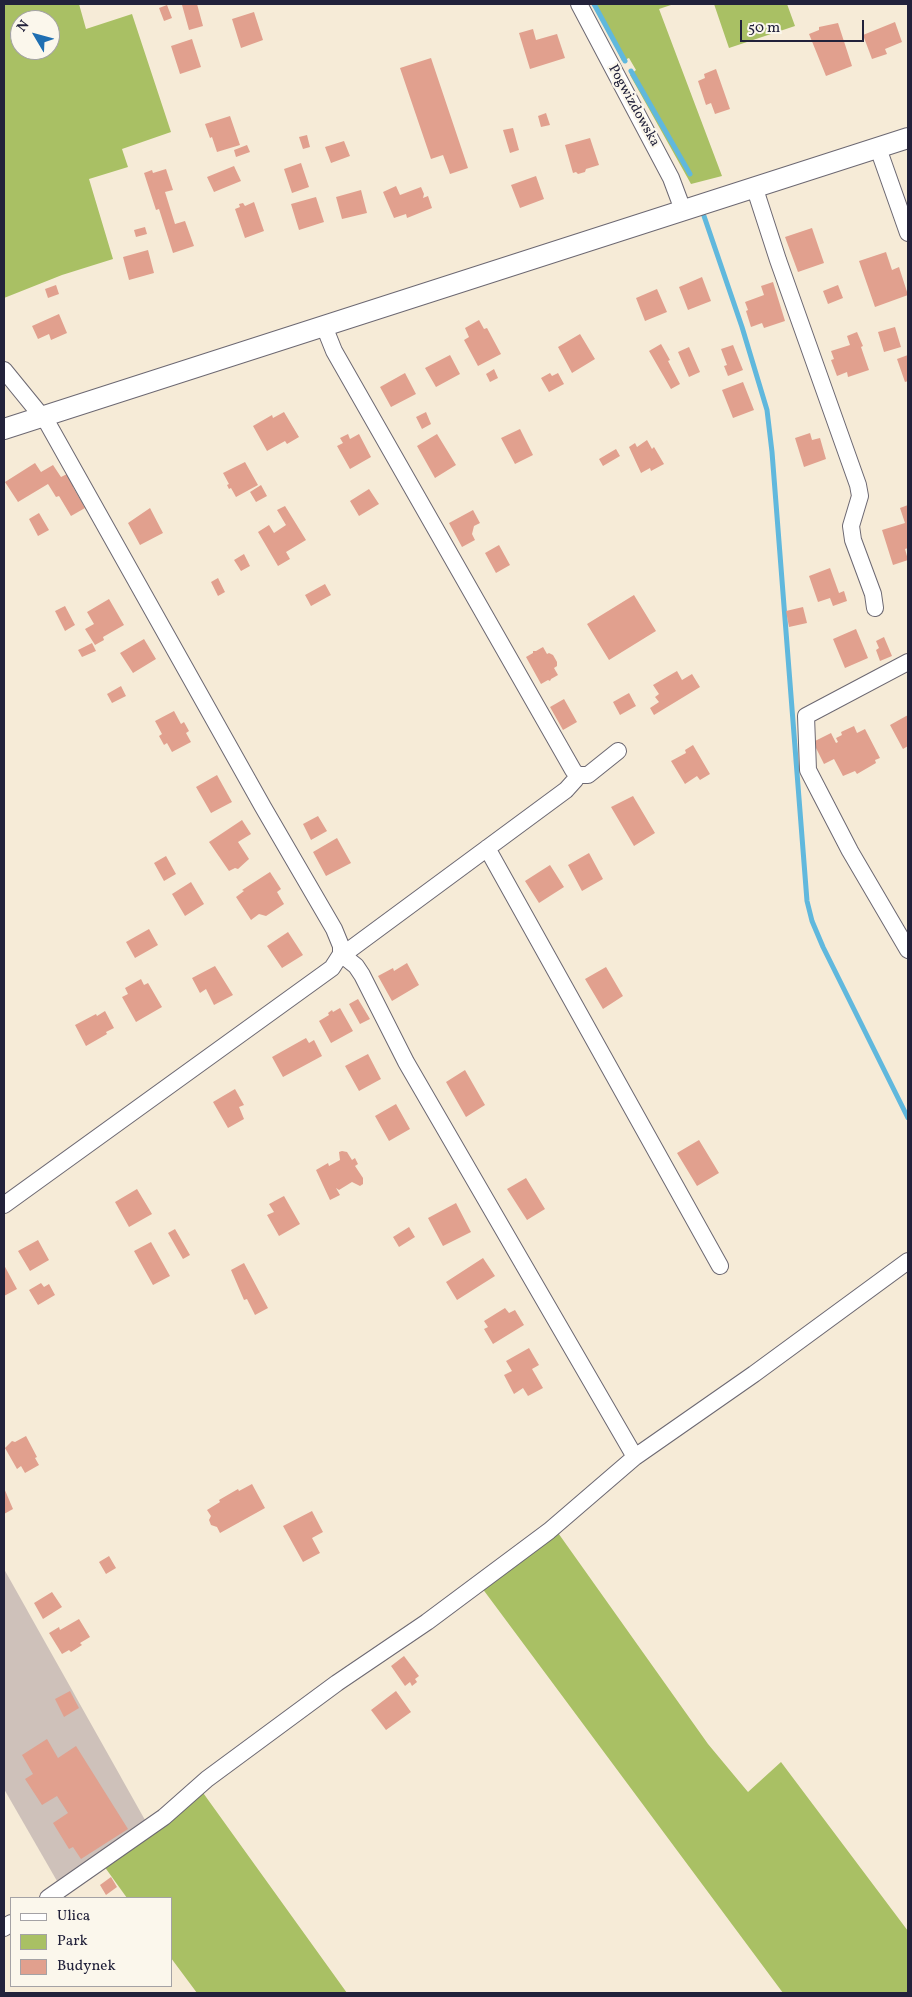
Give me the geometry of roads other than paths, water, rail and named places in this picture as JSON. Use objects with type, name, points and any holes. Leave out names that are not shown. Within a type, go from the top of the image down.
[{"type":"street","name":"Pogwizdowska","points":[[579,4],[667,170],[683,210]]},
{"type":"street","points":[[4,429],[42,415],[908,138]]},
{"type":"street","points":[[878,148],[908,233]]},
{"type":"street","points":[[754,186],[778,260],[858,485],[860,496],[851,526],[853,540],[873,594],[876,608]]},
{"type":"street","points":[[324,326],[334,351],[348,376],[577,775]]},
{"type":"street","points":[[4,370],[42,415],[342,946],[341,954],[332,968],[4,1204]]},
{"type":"street","points":[[908,662],[806,716],[808,770],[850,851],[908,950]]},
{"type":"street","points":[[577,775],[588,775],[618,751]]},
{"type":"street","points":[[341,954],[348,952],[566,790],[577,775]]},
{"type":"street","points":[[487,848],[720,1266]]},
{"type":"street","points":[[341,954],[356,966],[362,976],[406,1062],[635,1457]]},
{"type":"street","points":[[49,1897],[164,1817],[207,1779],[337,1683],[428,1622],[548,1531],[635,1457],[746,1380],[908,1261]]},
{"type":"waterway","points":[[594,4],[625,61]]},
{"type":"waterway","points":[[631,71],[690,174]]},
{"type":"waterway","points":[[704,216],[742,327],[767,410],[772,452],[807,901],[812,921],[823,947],[908,1118]]}]
